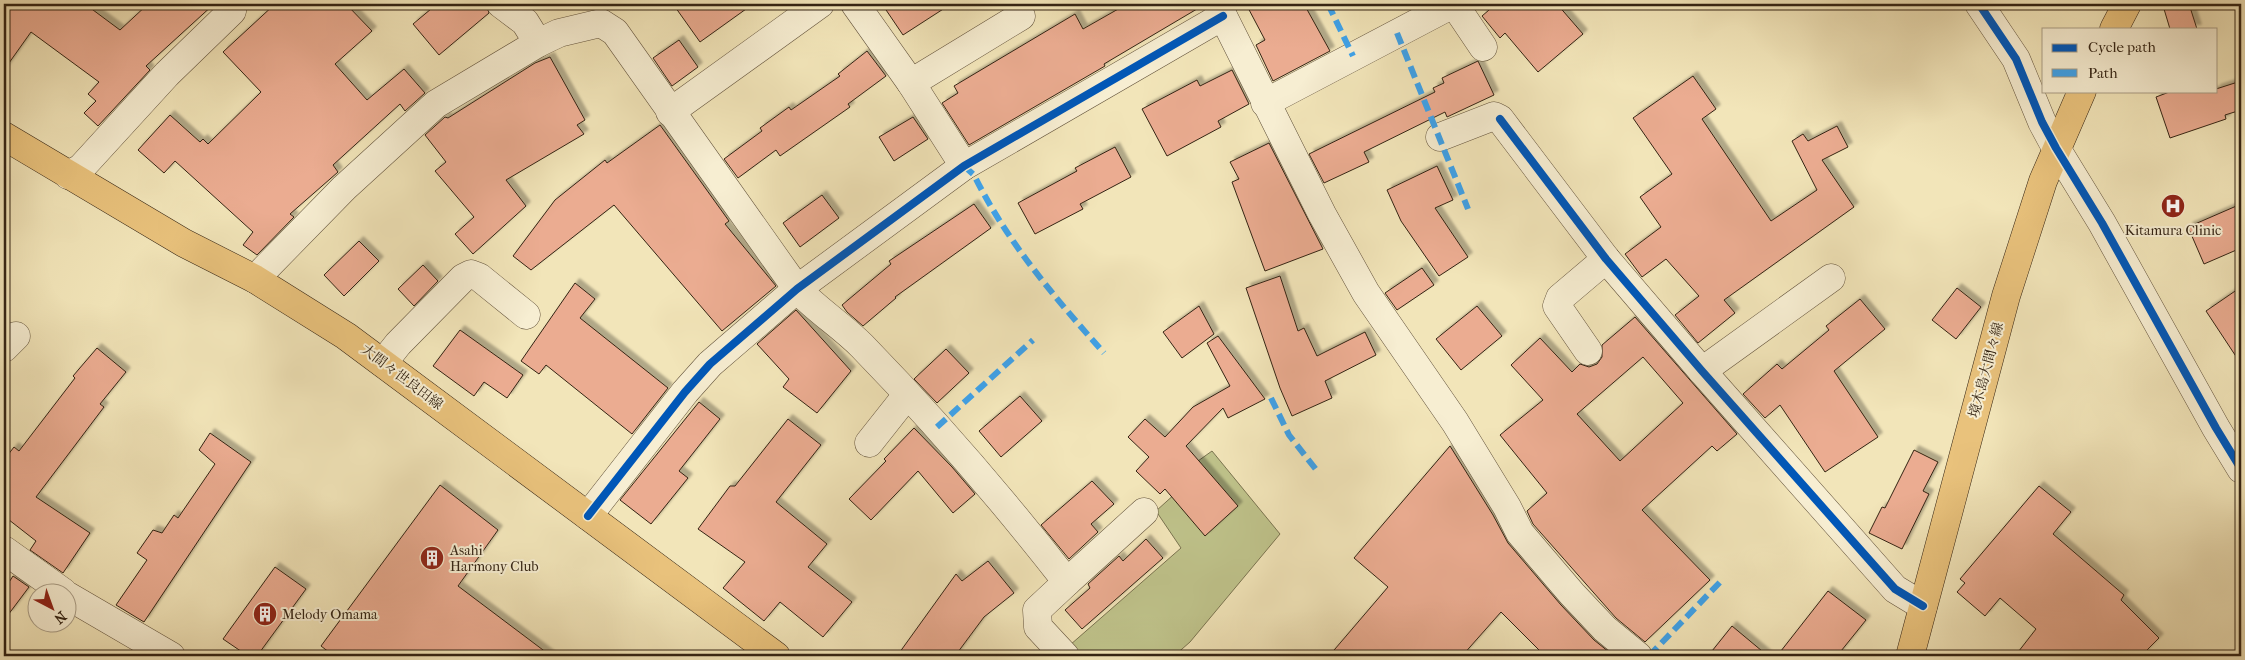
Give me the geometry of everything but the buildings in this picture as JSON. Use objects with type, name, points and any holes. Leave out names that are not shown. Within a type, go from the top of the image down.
[{"type":"main road","points":[[2115,28],[2127,4]]},
{"type":"main road","name":"境木島大間々線","points":[[1910,656],[2006,296],[2032,214],[2056,148],[2082,92]]},
{"type":"main road","name":"大間々世良田線","points":[[4,136],[184,244],[255,280],[346,336],[776,656]]},
{"type":"street","points":[[68,176],[81,168],[166,74],[232,11],[233,4]]},
{"type":"street","points":[[501,4],[525,22],[538,43]]},
{"type":"street","points":[[670,112],[820,4]]},
{"type":"street","points":[[854,4],[910,83],[964,166]]},
{"type":"street","points":[[1265,103],[1454,4],[1483,47]]},
{"type":"street","points":[[1979,4],[2016,59],[2042,122],[2056,148],[2102,223],[2216,428],[2241,469]]},
{"type":"street","points":[[588,516],[685,392],[710,364],[797,289],[964,166],[1220,10],[1322,214],[1366,293],[1455,422],[1507,506],[1520,533],[1572,594],[1605,628],[1638,656]]},
{"type":"street","points":[[910,83],[1021,16]]},
{"type":"street","points":[[255,280],[344,188],[436,104],[538,43],[589,24],[600,23],[608,26],[615,32],[797,289],[809,302],[859,343],[983,477],[1067,582]]},
{"type":"street","points":[[1440,138],[1494,116],[1500,119],[1606,259],[1702,371],[1895,589],[1923,606]]},
{"type":"street","points":[[1588,351],[1557,306],[1560,298],[1606,259]]},
{"type":"street","points":[[383,363],[398,344],[463,278],[471,274],[479,277],[526,315]]},
{"type":"street","points":[[1702,371],[1832,278]]},
{"type":"street","points":[[869,443],[907,395]]},
{"type":"street","points":[[1065,656],[1038,627],[1037,610],[1144,512]]},
{"type":"street","points":[[4,550],[49,582]]},
{"type":"street","points":[[78,602],[171,656]]},
{"type":"green space","points":[[1212,451],[1280,534],[1190,642],[1174,656],[1080,656],[1070,645],[1181,548],[1156,511],[1197,474],[1198,461]]},
{"type":"marked path","points":[[1328,4],[1353,56]]},
{"type":"marked path","points":[[1397,33],[1468,209]]},
{"type":"marked path","points":[[964,166],[974,175],[1001,223],[1033,268],[1104,353]]},
{"type":"marked path","points":[[937,427],[1033,340]]},
{"type":"marked path","points":[[1271,398],[1289,435],[1318,472]]},
{"type":"marked path","points":[[1649,656],[1723,579]]},
{"type":"cycle path","points":[[1979,4],[2016,59],[2042,122],[2056,148],[2102,223],[2216,428],[2241,469]]},
{"type":"cycle path","points":[[588,516],[685,392],[710,364],[797,289],[964,166],[1223,16]]},
{"type":"cycle path","points":[[1500,119],[1606,259],[1702,371],[1895,589],[1923,606]]},
{"type":"place","name":"Kitamura Clinic","points":[[2173,206]]},
{"type":"place","name":"Asahi Harmony Club","points":[[432,558]]},
{"type":"place","name":"Melody Omama","points":[[265,614]]}]
